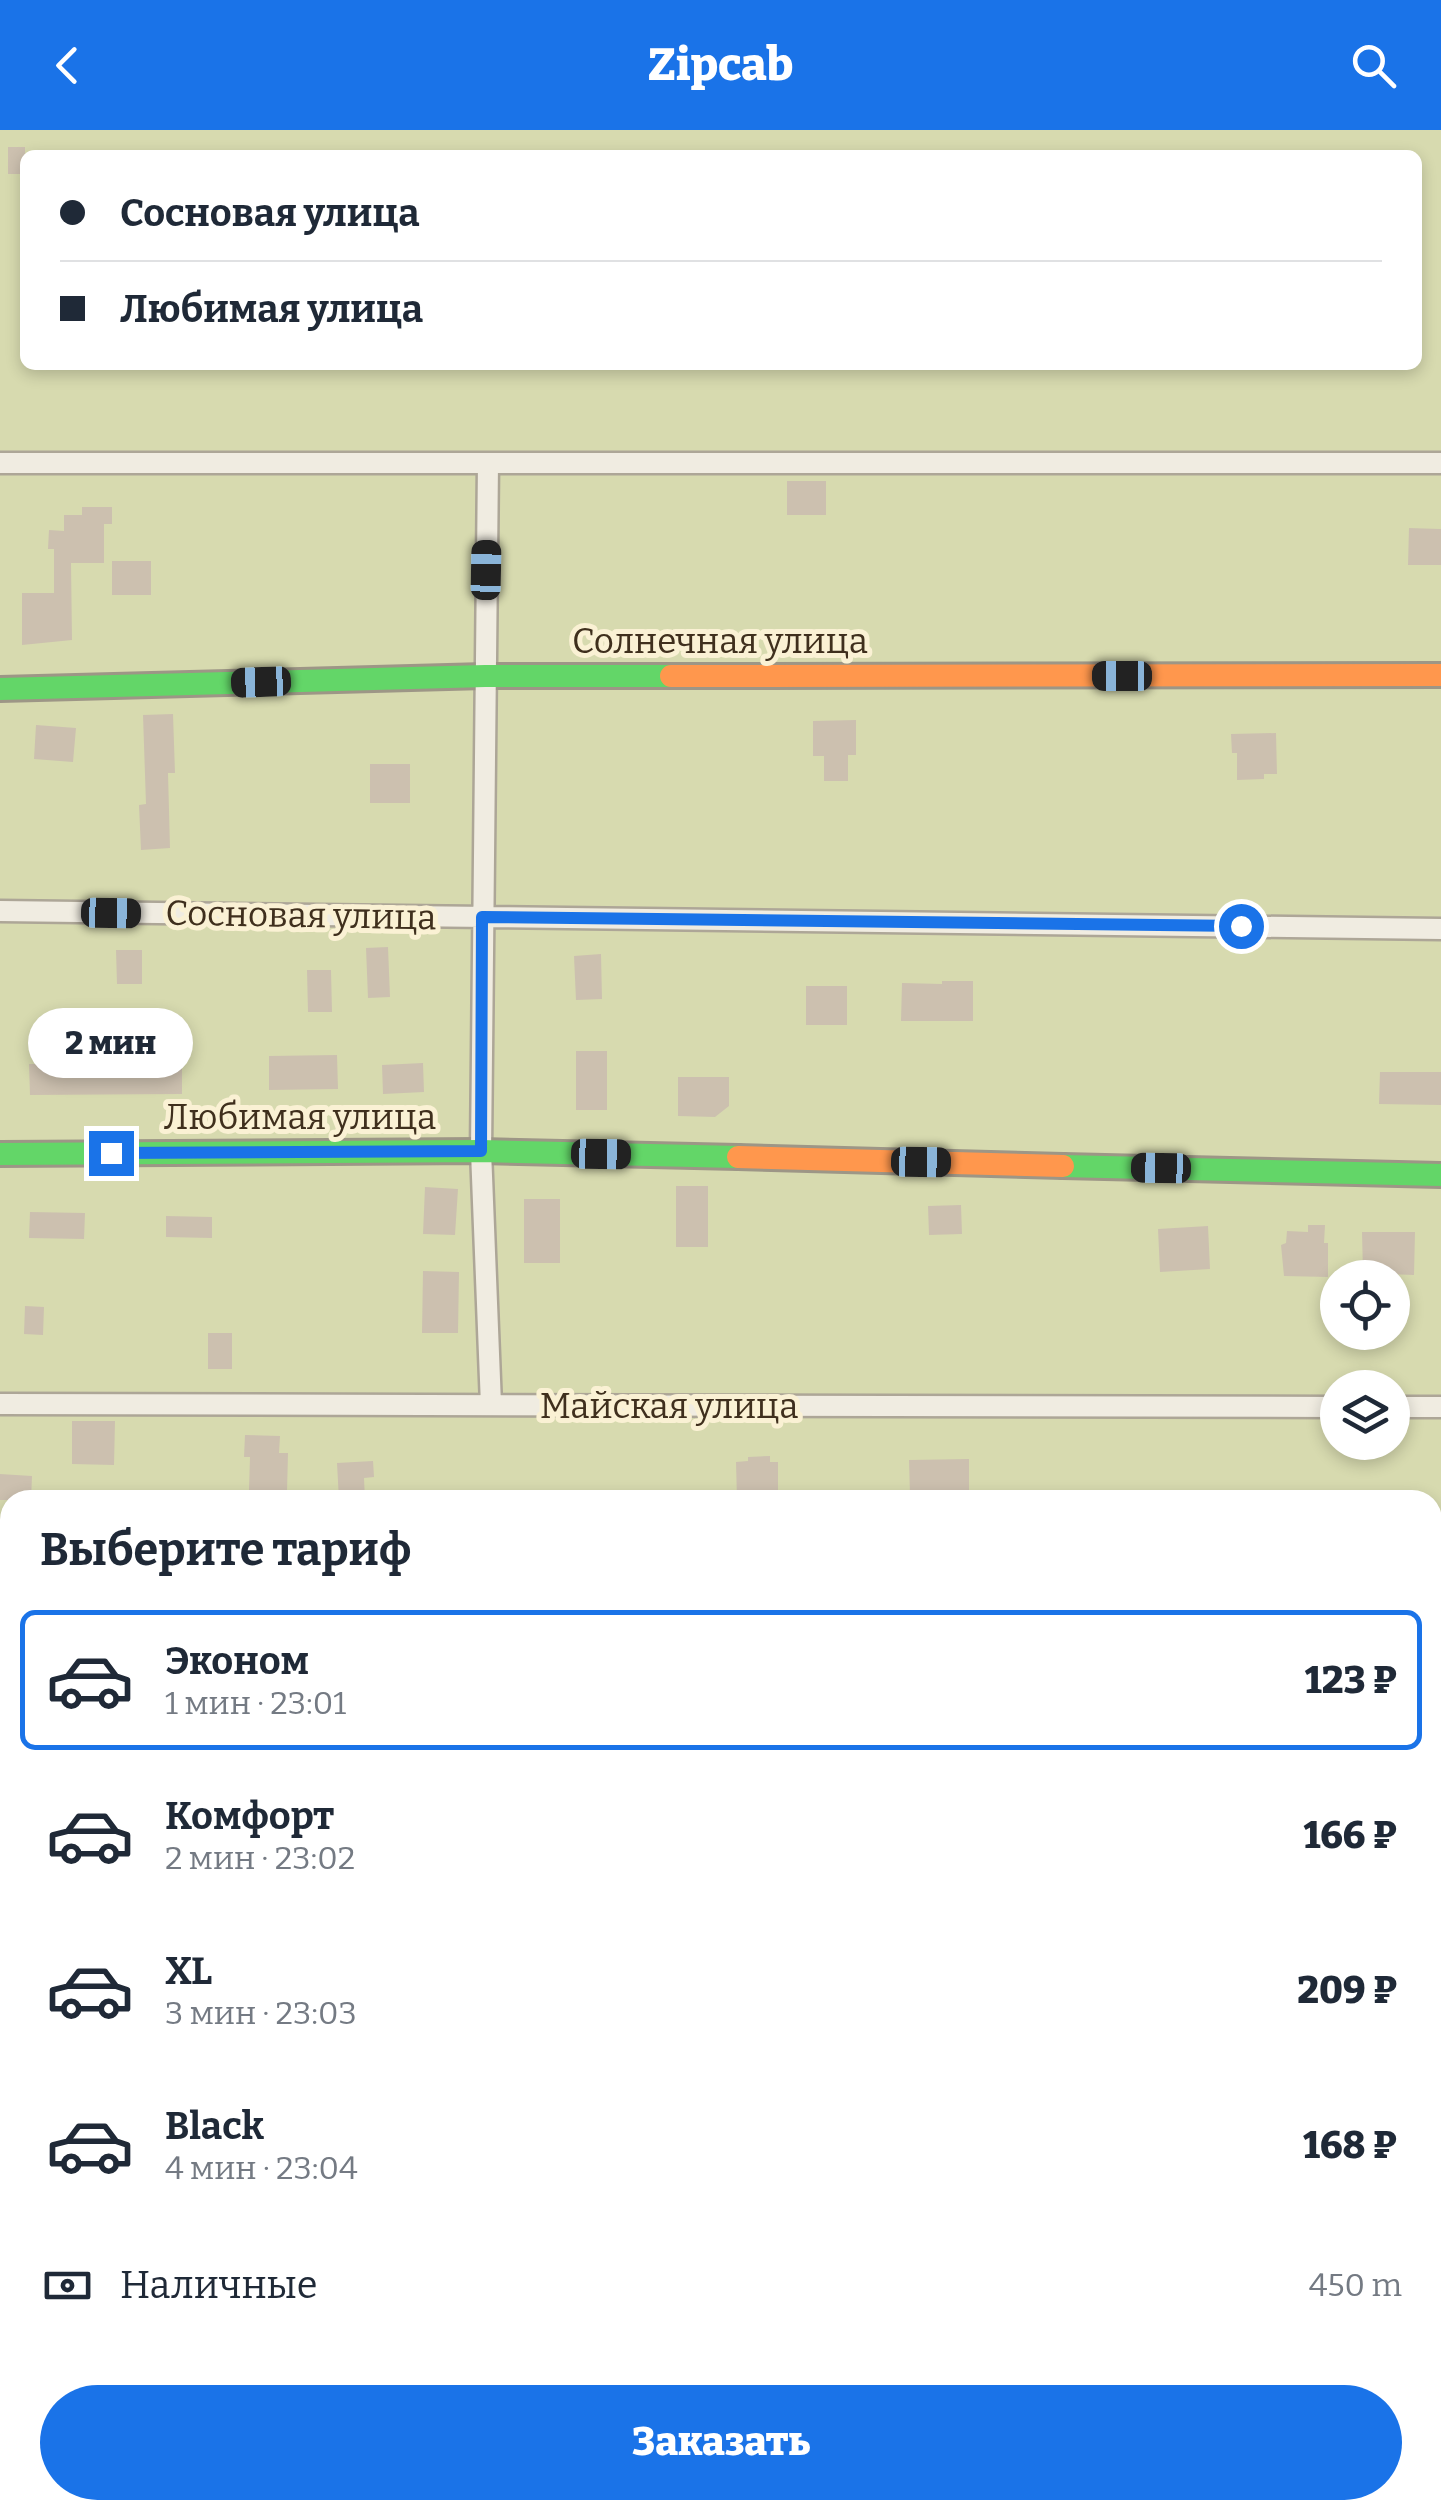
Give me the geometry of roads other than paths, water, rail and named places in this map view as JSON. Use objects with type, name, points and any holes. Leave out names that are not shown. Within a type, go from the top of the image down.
[{"type":"main road","name":"Солнечная улица","points":[[0,689],[484,676],[1441,676]]},
{"type":"main road","name":"Любимая улица","points":[[0,1154],[481,1151],[1441,1175]]},
{"type":"street","points":[[0,463],[1441,463]]},
{"type":"street","points":[[488,463],[481,1151],[492,1405]]},
{"type":"street","name":"Сосновая улица","points":[[0,912],[1441,929]]},
{"type":"street","name":"Майская улица","points":[[0,1404],[1320,1407]]},
{"type":"street","points":[[1410,1407],[1441,1407]]}]
